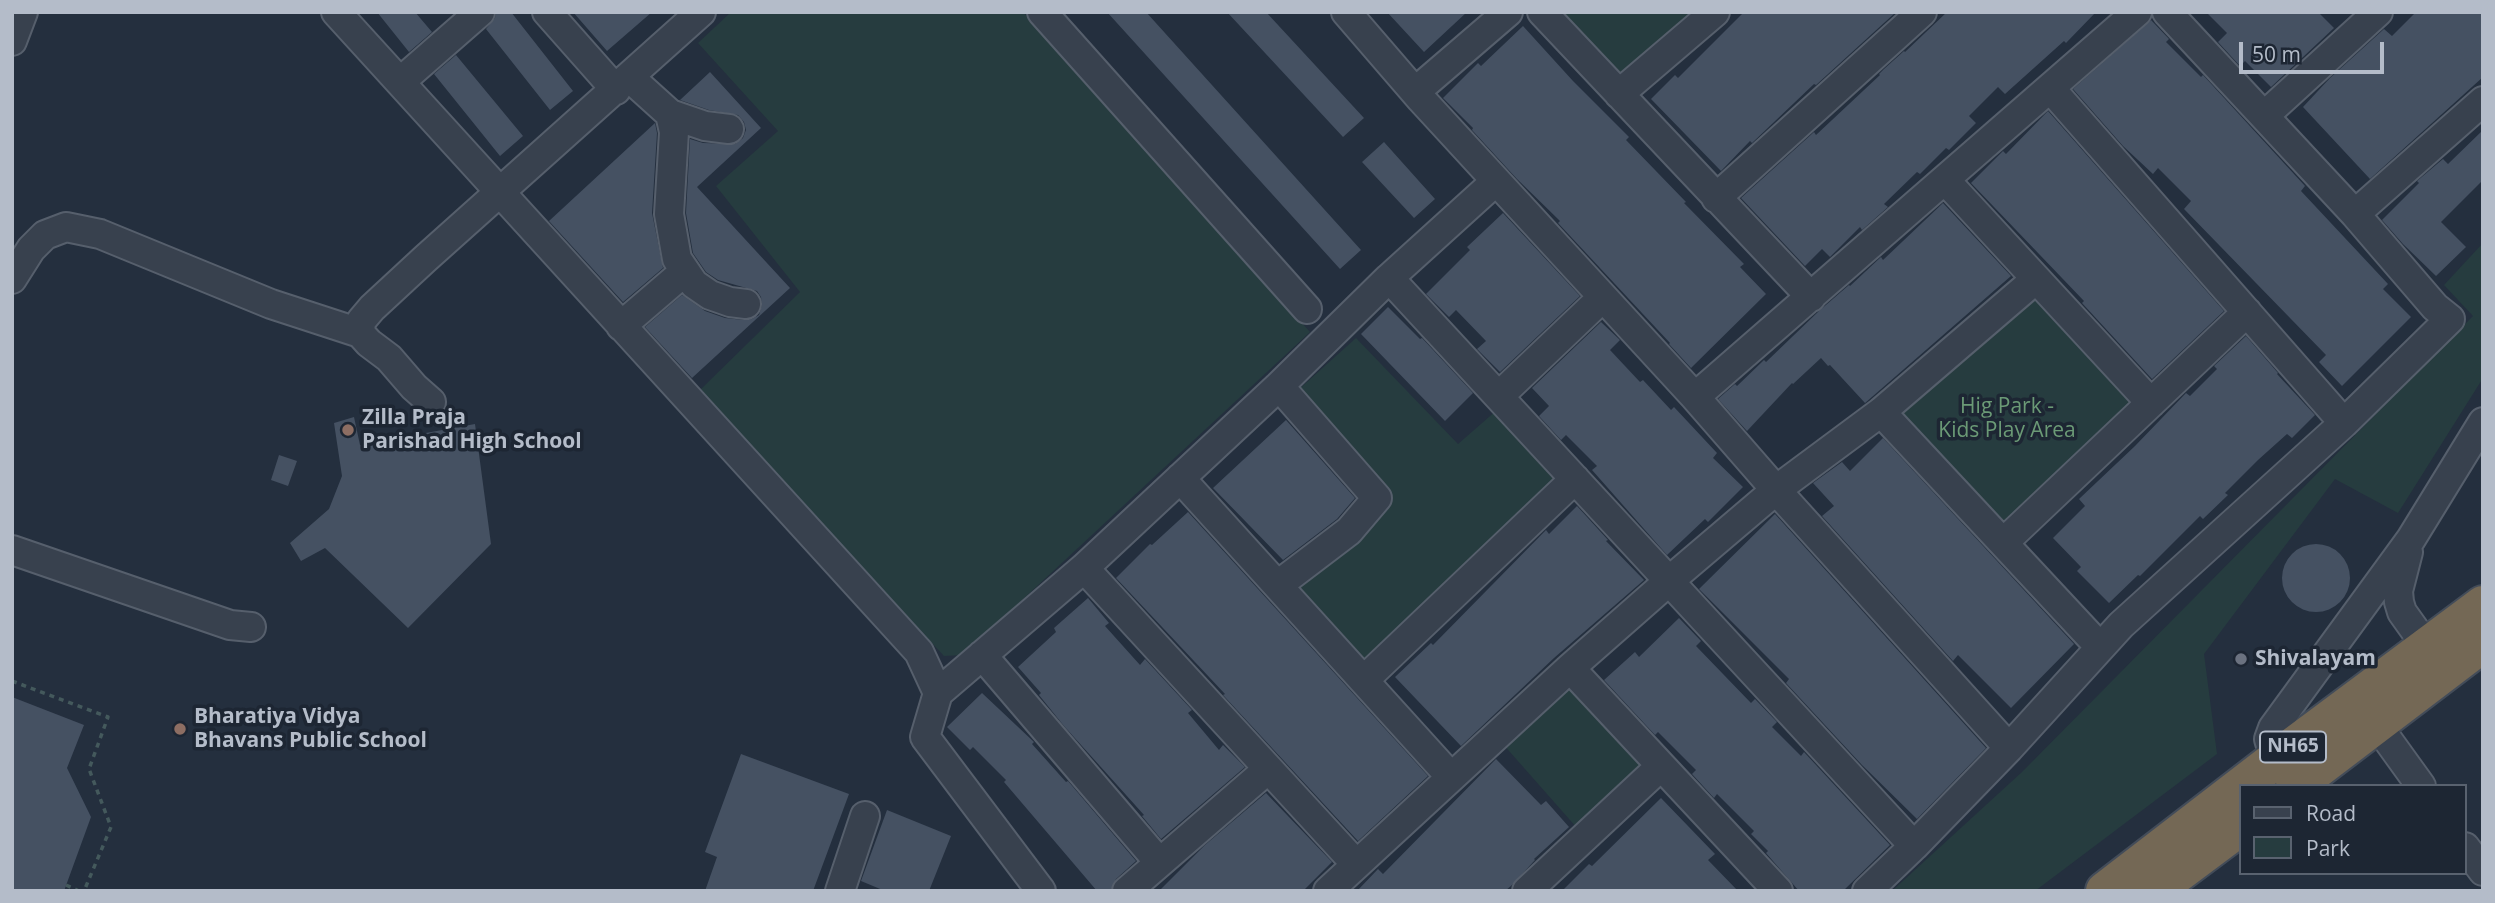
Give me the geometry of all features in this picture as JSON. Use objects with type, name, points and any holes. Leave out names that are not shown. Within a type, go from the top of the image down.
[{"type":"highway","name":"NH65","points":[[2285,773],[2427,647],[2483,605]]},
{"type":"highway","name":"NH65","points":[[2268,784],[2377,725],[2483,643]]},
{"type":"highway","name":"NH65","points":[[2105,891],[2240,802]]},
{"type":"highway","points":[[2178,883],[2240,827]]},
{"type":"street","points":[[12,41],[23,12]]},
{"type":"street","points":[[336,12],[919,652],[938,693]]},
{"type":"street","points":[[400,82],[480,12]]},
{"type":"street","points":[[547,12],[622,83],[670,114],[705,126],[729,129]]},
{"type":"street","points":[[360,333],[361,321],[372,308],[701,12]]},
{"type":"street","points":[[1042,12],[1307,309]]},
{"type":"street","points":[[1346,12],[1415,92],[1695,397],[2009,748]]},
{"type":"street","points":[[1415,92],[1508,12]]},
{"type":"street","points":[[1542,12],[1811,297]]},
{"type":"street","points":[[1619,94],[1715,12]]},
{"type":"street","points":[[1716,198],[1922,12]]},
{"type":"street","points":[[1695,397],[2137,12]]},
{"type":"street","points":[[1867,891],[2009,748],[2121,625],[2344,423],[2450,319],[2435,307],[2355,214],[2167,12]]},
{"type":"street","points":[[2264,116],[2366,16]]},
{"type":"street","points":[[2050,88],[2344,423]]},
{"type":"street","points":[[2355,214],[2483,101]]},
{"type":"street","points":[[670,114],[674,132],[669,214],[677,259],[694,284],[710,295],[746,304]]},
{"type":"street","points":[[1945,180],[2151,403]]},
{"type":"street","points":[[1041,891],[925,737],[938,693],[1084,568],[1279,386],[1389,278],[1496,181]]},
{"type":"street","points":[[12,279],[31,249],[45,235],[66,227],[100,234],[271,304],[360,333],[389,358],[431,402]]},
{"type":"street","points":[[621,326],[684,272]]},
{"type":"street","points":[[1389,278],[1914,846]]},
{"type":"street","points":[[1328,891],[1570,668],[1669,581],[1776,490],[1881,412],[2036,279]]},
{"type":"street","points":[[1499,396],[1603,297]]},
{"type":"street","points":[[2003,543],[2247,312]]},
{"type":"street","points":[[1278,585],[1349,531],[1377,498],[1279,386]]},
{"type":"street","points":[[1881,412],[2100,647]]},
{"type":"street","points":[[2285,773],[2269,739],[2273,727],[2411,539],[2483,422]]},
{"type":"street","points":[[1180,478],[1451,777]]},
{"type":"street","points":[[1364,680],[1575,479]]},
{"type":"street","points":[[2411,539],[2398,591],[2399,602],[2402,612],[2427,647]]},
{"type":"street","points":[[12,550],[230,625],[251,627]]},
{"type":"street","points":[[1084,568],[1356,864]]},
{"type":"street","points":[[982,655],[1159,862]]},
{"type":"street","points":[[1570,668],[1778,891]]},
{"type":"street","points":[[2377,725],[2420,784]]},
{"type":"street","points":[[1527,891],[1661,766]]},
{"type":"street","points":[[1127,891],[1267,770]]},
{"type":"street","points":[[840,891],[865,816]]},
{"type":"street","points":[[2467,849],[2483,871]]},
{"type":"path","points":[[12,681],[108,717],[89,769],[111,827],[81,891],[66,885]]},
{"type":"green space","points":[[731,12],[1023,12],[1310,332],[963,655],[944,656],[698,392],[800,292],[716,186],[778,131],[698,43]]},
{"type":"green space","points":[[1560,12],[1695,12],[1621,77]]},
{"type":"green space","points":[[2483,243],[2483,378],[2398,513],[2335,479],[2204,654],[2217,754],[2035,891],[1892,891],[2022,772],[2473,316],[2444,285]]},
{"type":"green space","name":"Hig Park - Kids Play Area","points":[[2036,292],[2137,401],[2004,530],[1897,413]]},
{"type":"green space","points":[[1356,338],[1458,444],[1497,410],[1560,476],[1363,663],[1292,582],[1391,492],[1297,391]]},
{"type":"green space","points":[[1571,681],[1647,767],[1577,828],[1502,743]]},
{"type":"building","points":[[377,12],[415,12],[432,32],[409,52]]},
{"type":"building","points":[[496,12],[511,12],[573,91],[550,110],[486,29],[495,18]]},
{"type":"building","points":[[573,12],[652,12],[607,51]]},
{"type":"building","points":[[1107,12],[1146,12],[1361,250],[1340,269]]},
{"type":"building","points":[[1227,12],[1266,12],[1364,118],[1343,137]]},
{"type":"building","points":[[1387,12],[1467,12],[1424,52]]},
{"type":"building","points":[[1744,12],[1896,12],[1752,143],[1750,141],[1721,171],[1651,99],[1675,75],[1678,78]]},
{"type":"building","points":[[1947,12],[2096,12],[2066,43],[2064,41],[2005,94],[1998,87],[1969,116],[1976,123],[1949,150],[1946,148],[1920,174],[1917,172],[1884,204],[1888,207],[1862,230],[1860,227],[1830,257],[1822,249],[1805,266],[1741,198],[1814,132],[1816,135]]},
{"type":"building","points":[[2206,12],[2318,12],[2334,28],[2271,87],[2245,61],[2240,66],[2218,42],[2227,33]]},
{"type":"building","points":[[2416,12],[2483,12],[2483,77],[2370,179],[2303,107],[2330,78],[2384,29],[2392,36]]},
{"type":"building","points":[[2151,20],[2169,39],[2166,42],[2201,77],[2203,75],[2305,186],[2301,191],[2388,284],[2383,289],[2411,317],[2342,386],[2319,362],[2326,355],[2184,209],[2191,201],[2158,168],[2153,174],[2123,146],[2073,89]]},
{"type":"building","points":[[1523,26],[1629,137],[1626,140],[1744,264],[1740,267],[1766,294],[1691,368],[1558,223],[1560,221],[1517,179],[1443,98],[1478,63],[1481,66]]},
{"type":"building","points":[[456,55],[523,136],[500,156],[434,74]]},
{"type":"building","points":[[710,72],[761,128],[697,187],[790,288],[692,378],[645,327],[682,295],[705,311],[725,318],[752,319],[759,315],[762,305],[757,291],[718,280],[706,272],[693,253],[686,213],[690,139],[703,143],[735,144],[743,138],[746,130],[738,115],[709,110],[680,100]]},
{"type":"building","points":[[2048,111],[2224,311],[2152,379],[2082,303],[2084,301],[1971,183],[2003,151],[2006,154]]},
{"type":"building","points":[[655,123],[657,133],[652,213],[663,268],[623,302],[549,221]]},
{"type":"building","points":[[2483,130],[2483,180],[2441,222],[2466,247],[2436,276],[2382,220],[2419,183],[2417,181],[2443,159],[2448,164]]},
{"type":"building","points":[[1384,142],[1435,199],[1414,218],[1362,162]]},
{"type":"building","points":[[1943,203],[2011,276],[1865,403],[1821,358],[1792,383],[1747,431],[1718,399],[1735,384],[1737,386],[1764,360],[1766,362],[1819,311],[1881,257],[1883,260]]},
{"type":"building","points":[[1503,213],[1580,296],[1500,372],[1477,349],[1486,341],[1456,310],[1449,317],[1426,294],[1470,250],[1467,247]]},
{"type":"building","points":[[1388,307],[1422,338],[1473,393],[1445,421],[1361,334]]},
{"type":"building","points":[[1601,322],[1620,340],[1610,350],[1671,410],[1674,407],[1717,453],[1713,458],[1743,487],[1708,522],[1705,519],[1667,555],[1592,470],[1597,466],[1566,435],[1561,440],[1539,416],[1549,406],[1532,388]]},
{"type":"building","points":[[2246,336],[2315,415],[2292,438],[2287,434],[2258,460],[2203,519],[2200,516],[2109,603],[2077,571],[2081,567],[2053,538],[2085,506],[2079,499],[2186,393],[2190,396],[2217,369],[2214,366]]},
{"type":"building","points":[[354,417],[360,445],[475,424],[491,544],[408,628],[325,548],[301,561],[290,543],[329,509],[342,476],[334,423]]},
{"type":"building","points":[[1286,420],[1355,498],[1337,519],[1283,560],[1213,488]]},
{"type":"building","points":[[1883,438],[2074,644],[2011,708],[1958,655],[1953,661],[1822,516],[1834,506],[1813,483],[1842,462],[1850,471]]},
{"type":"building","points":[[279,455],[297,461],[288,486],[271,480]]},
{"type":"building","points":[[1577,506],[1644,580],[1554,658],[1461,746],[1395,677],[1431,643],[1433,645],[1546,530],[1549,534]]},
{"type":"building","points":[[1188,512],[1428,776],[1358,841],[1116,578]]},
{"type":"building","points":[[1775,514],[1986,748],[1917,819],[1862,765],[1786,683],[1789,679],[1699,589]]},
{"type":"building","points":[[2323,544],[2344,559],[2350,571],[2348,591],[2340,602],[2323,612],[2309,612],[2292,602],[2284,591],[2282,571],[2292,554],[2303,546]]},
{"type":"building","points":[[1088,598],[1109,623],[1105,626],[1140,665],[1145,659],[1192,710],[1188,713],[1219,750],[1223,745],[1245,767],[1161,839],[1142,816],[1144,815],[1064,726],[1039,695],[1041,693],[1018,667],[1056,632],[1054,628]]},
{"type":"building","points":[[1679,618],[1701,641],[1696,646],[1751,703],[1755,699],[1777,722],[1772,727],[1801,756],[1804,752],[1890,845],[1843,891],[1799,891],[1751,834],[1754,831],[1717,794],[1714,798],[1692,774],[1696,770],[1658,732],[1655,735],[1604,680],[1635,652],[1639,657]]},
{"type":"building","points":[[982,693],[1034,742],[1032,744],[1066,782],[1068,781],[1136,861],[1116,879],[1111,891],[1097,891],[1004,782],[1006,780],[973,747],[970,750],[947,727]]},
{"type":"building","points":[[12,697],[84,725],[67,768],[91,817],[64,891],[12,891]]},
{"type":"building","points":[[741,754],[849,794],[813,891],[705,891],[717,857],[705,852]]},
{"type":"building","points":[[1496,759],[1541,805],[1546,801],[1569,827],[1534,859],[1512,885],[1505,891],[1357,891],[1378,869],[1383,874]]},
{"type":"building","points":[[1266,793],[1332,862],[1303,891],[1159,891],[1205,845]]},
{"type":"building","points":[[1661,798],[1715,854],[1708,860],[1738,891],[1562,891],[1589,864],[1592,866]]},
{"type":"building","points":[[887,810],[951,836],[929,891],[885,891],[861,881]]},
{"type":"place","name":"Zilla Praja Parishad High School","points":[[348,430]]},
{"type":"place","name":"Shivalayam","points":[[2241,659]]},
{"type":"place","name":"Bharatiya Vidya Bhavans Public School","points":[[180,729]]}]
